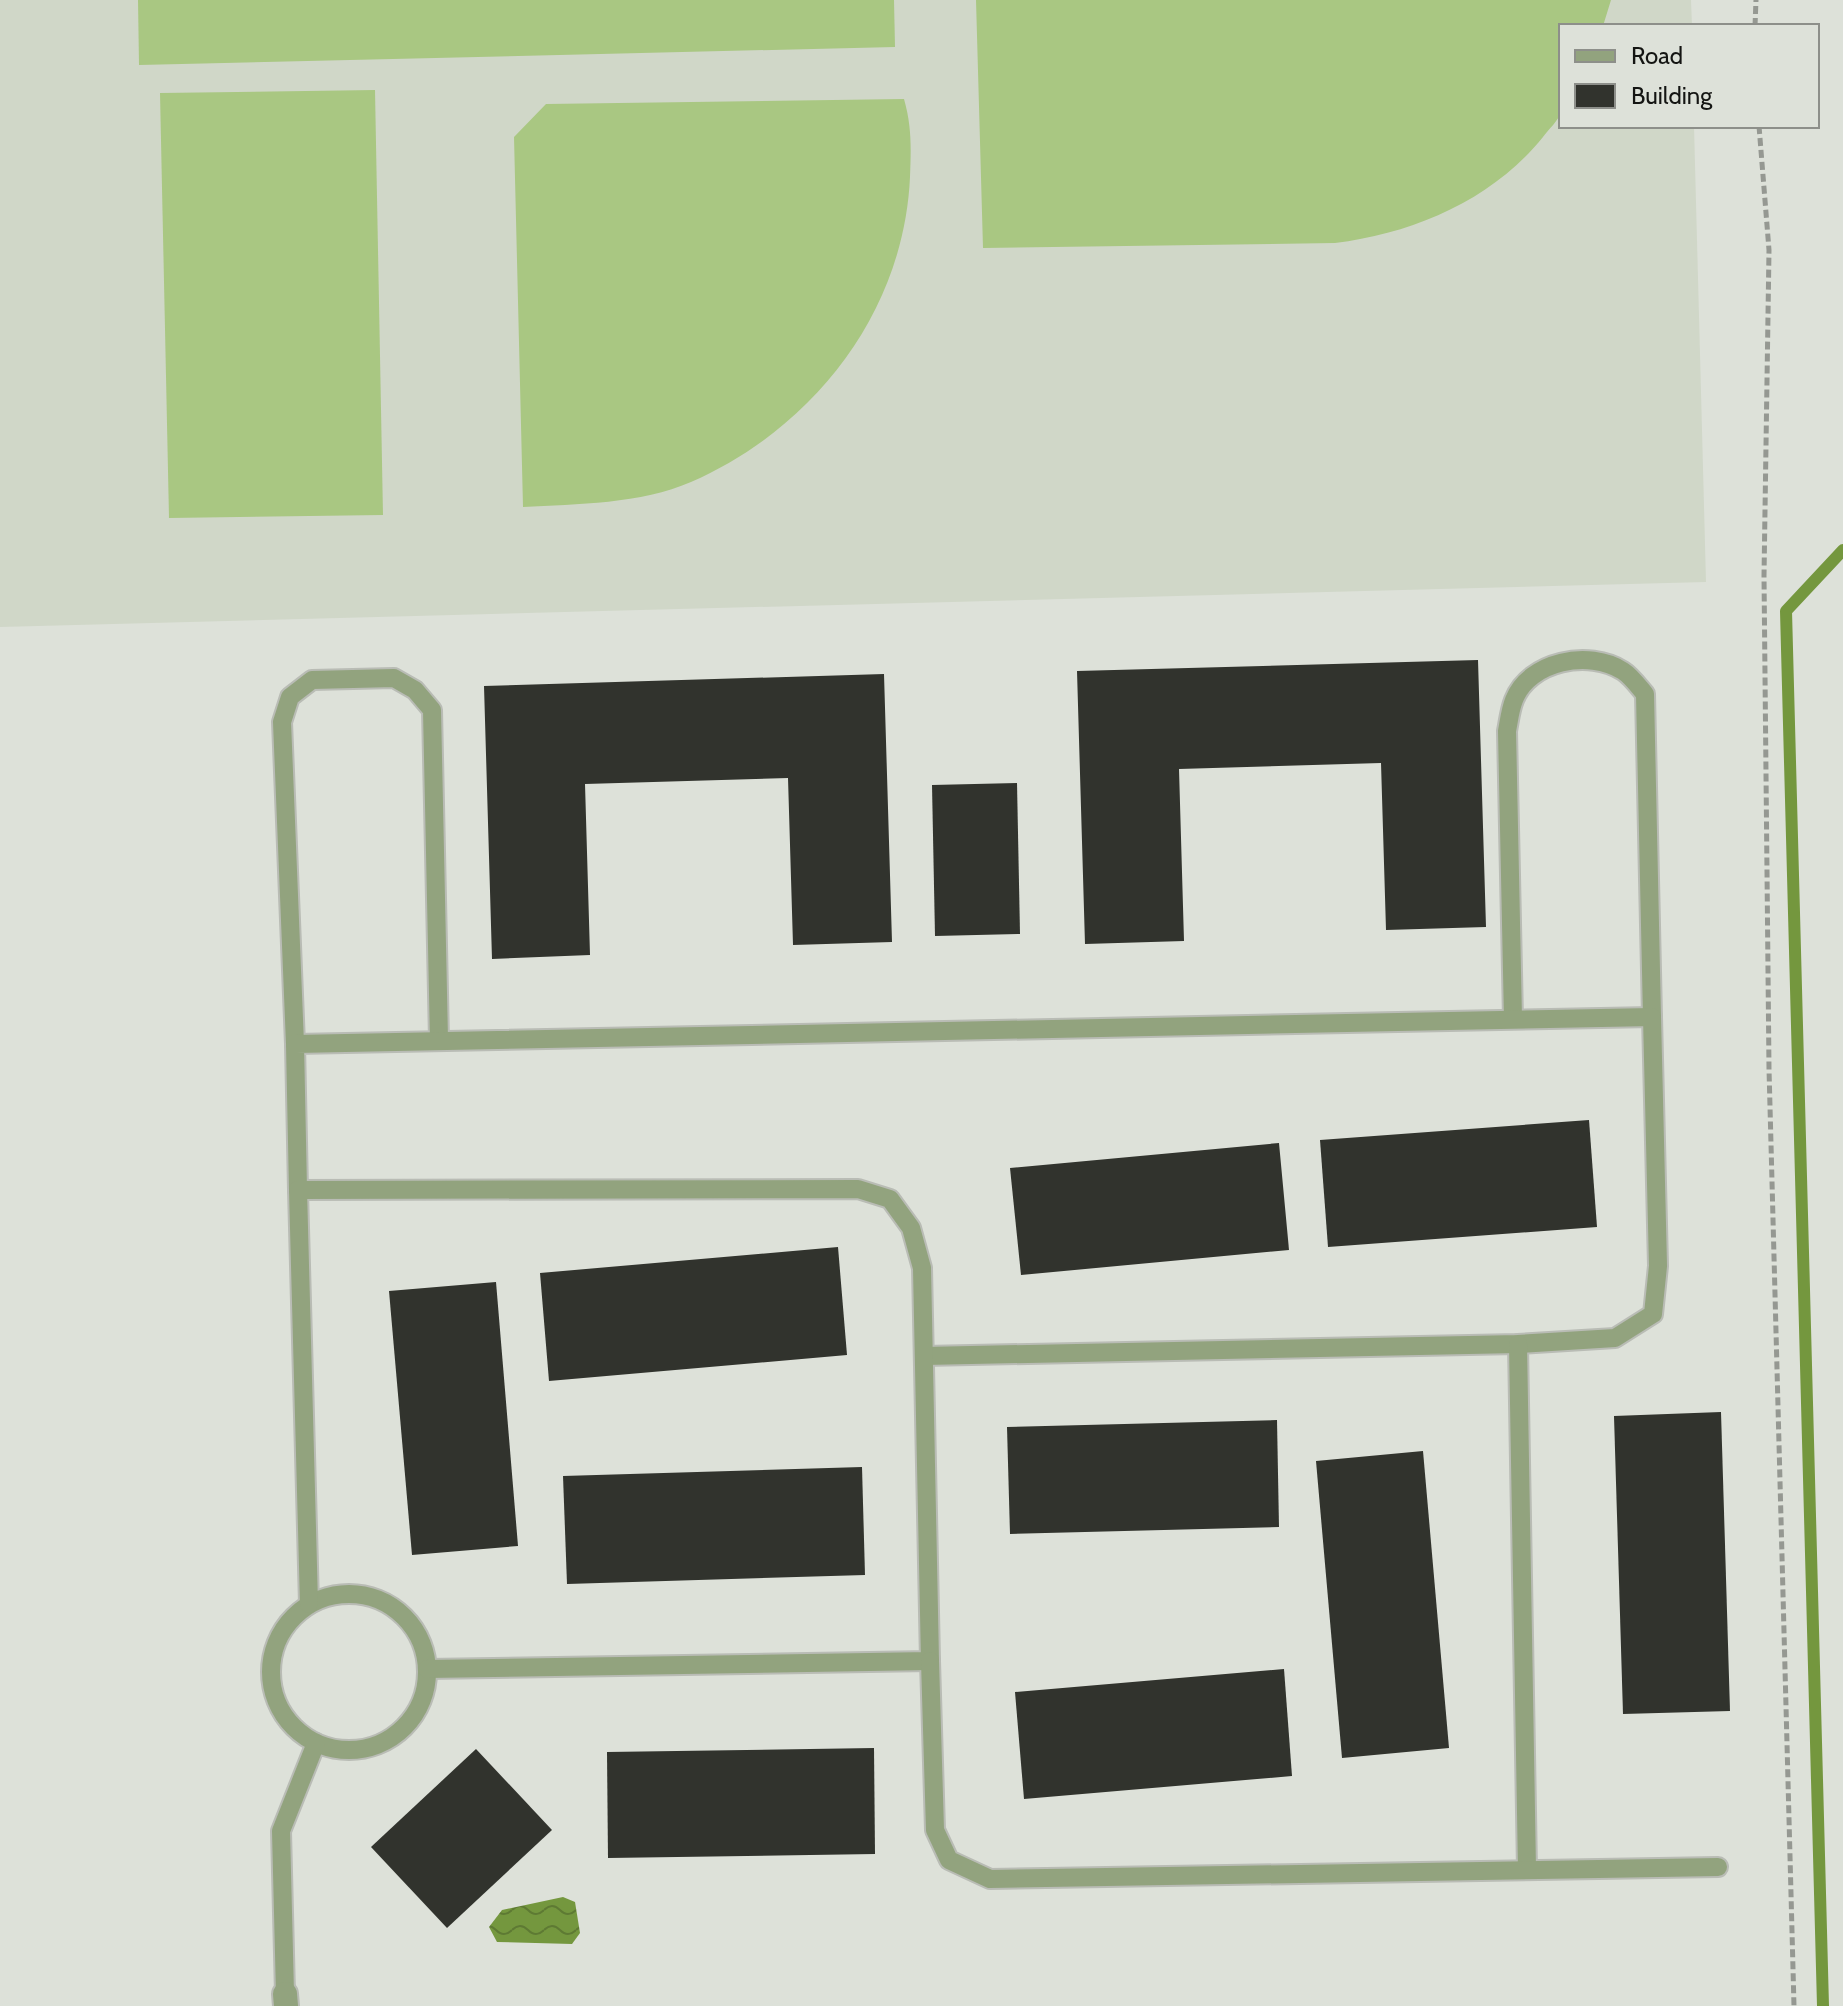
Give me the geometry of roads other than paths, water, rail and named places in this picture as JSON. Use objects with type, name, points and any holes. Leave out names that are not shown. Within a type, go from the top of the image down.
[{"type":"lane","points":[[924,1356],[1518,1344],[1615,1338],[1653,1314],[1658,1266],[1645,694],[1624,671],[1597,661],[1562,661],[1534,674],[1514,698],[1507,731],[1513,1019]]},
{"type":"lane","points":[[309,1604],[295,1044],[282,722],[290,697],[312,680],[394,678],[415,690],[432,710],[439,1040]]},
{"type":"lane","points":[[295,1044],[1652,1017]]},
{"type":"lane","points":[[298,1190],[858,1189],[890,1199],[911,1228],[922,1268],[935,1830],[949,1860],[990,1879],[1718,1867]]},
{"type":"lane","points":[[1518,1344],[1527,1870]]},
{"type":"lane","points":[[361,1594],[386,1603],[407,1620],[421,1643],[427,1669],[423,1695],[412,1719],[392,1737],[368,1748],[342,1750],[316,1743],[296,1730],[280,1711],[272,1688],[271,1664],[277,1640],[290,1620],[309,1604],[334,1595],[361,1594]]},
{"type":"lane","points":[[427,1669],[930,1661]]},
{"type":"lane","points":[[286,2000],[281,1831],[316,1743]]},
{"type":"water","points":[[563,1897],[575,1902],[580,1933],[572,1944],[497,1942],[489,1927],[502,1910]]},
{"type":"waterway","points":[[1823,2006],[1786,611],[1843,550]]}]
